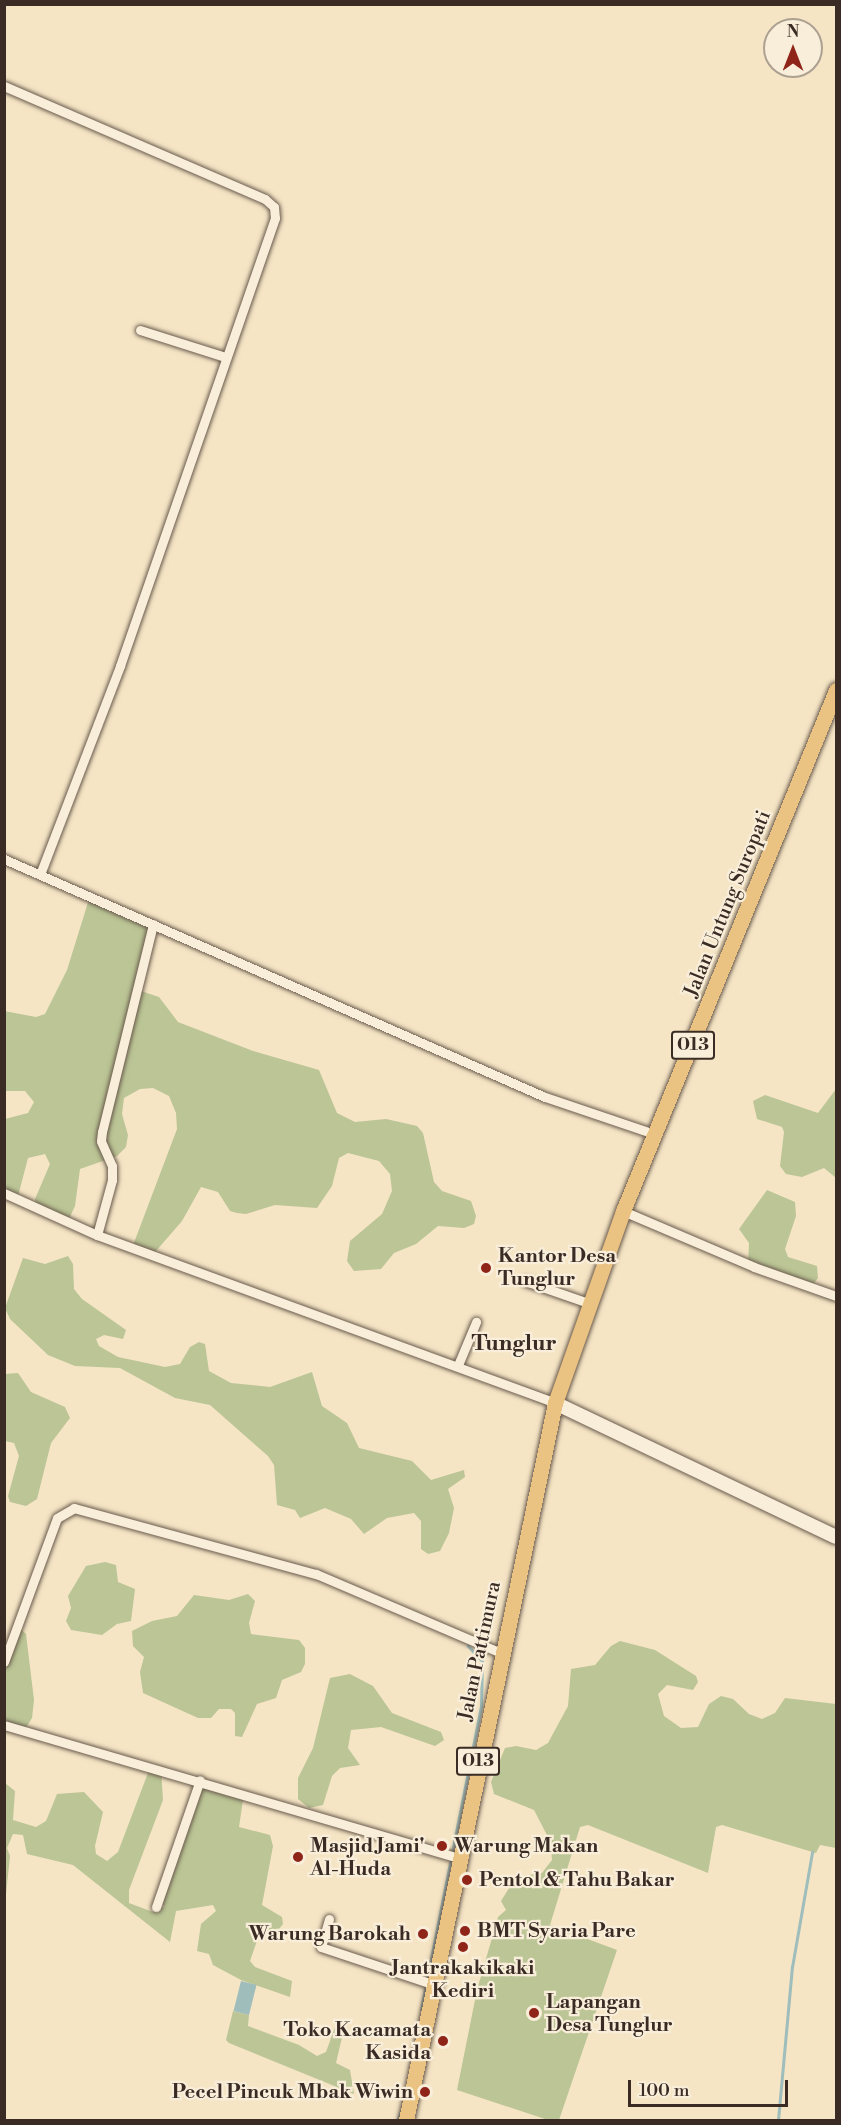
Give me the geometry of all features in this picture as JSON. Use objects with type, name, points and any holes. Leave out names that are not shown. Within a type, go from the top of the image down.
[{"type":"main road","name":"Jalan Untung Suropati","points":[[555,1403],[588,1303],[623,1211],[657,1135],[837,690]]},
{"type":"main road","name":"Jalan Pattimura","points":[[406,2121],[433,1984],[454,1856],[555,1403]]},
{"type":"street","points":[[4,86],[265,199],[274,207],[275,218],[225,357],[120,666],[40,874]]},
{"type":"street","points":[[140,330],[225,357]]},
{"type":"street","points":[[4,859],[545,1097],[657,1135]]},
{"type":"street","points":[[97,1235],[112,1180],[112,1166],[101,1141],[102,1132],[153,924]]},
{"type":"street","points":[[4,1193],[97,1235],[458,1365],[555,1403],[837,1537]]},
{"type":"street","points":[[623,1211],[754,1267],[837,1296]]},
{"type":"street","points":[[525,1281],[588,1303]]},
{"type":"street","points":[[458,1365],[476,1322]]},
{"type":"street","points":[[4,1662],[57,1518],[74,1508],[316,1574],[501,1653]]},
{"type":"street","points":[[4,1725],[200,1780],[454,1856]]},
{"type":"street","points":[[156,1907],[200,1780]]},
{"type":"street","points":[[329,1919],[321,1947],[433,1984]]},
{"type":"green space","points":[[90,896],[153,924],[141,991],[159,997],[178,1022],[253,1051],[319,1070],[337,1113],[355,1122],[386,1119],[417,1126],[423,1133],[434,1182],[442,1191],[471,1201],[476,1216],[474,1224],[464,1228],[438,1226],[416,1244],[394,1253],[381,1269],[354,1271],[347,1261],[350,1241],[382,1214],[392,1191],[390,1174],[379,1161],[348,1153],[339,1158],[332,1186],[317,1208],[275,1205],[246,1214],[237,1213],[230,1211],[218,1192],[201,1187],[182,1221],[152,1255],[132,1248],[177,1129],[176,1113],[169,1096],[153,1088],[140,1089],[124,1098],[122,1114],[128,1135],[126,1147],[117,1156],[80,1169],[75,1206],[67,1223],[38,1211],[35,1199],[50,1164],[45,1154],[28,1158],[17,1200],[5,1193],[5,1119],[28,1113],[34,1102],[25,1091],[5,1091],[4,1011],[36,1017],[45,1014],[67,970]]},
{"type":"green space","points":[[836,1089],[836,1178],[824,1168],[802,1177],[786,1174],[780,1166],[784,1132],[782,1127],[757,1119],[753,1101],[765,1095],[818,1113]]},
{"type":"green space","points":[[767,1190],[795,1202],[796,1216],[785,1249],[788,1257],[817,1266],[818,1278],[811,1287],[748,1264],[749,1243],[739,1229]]},
{"type":"green space","points":[[68,1256],[73,1264],[74,1289],[82,1299],[126,1330],[123,1339],[104,1335],[96,1339],[99,1346],[118,1357],[165,1367],[180,1364],[190,1347],[199,1342],[205,1344],[209,1371],[231,1383],[270,1387],[312,1372],[322,1406],[347,1423],[359,1448],[412,1461],[431,1480],[464,1470],[465,1477],[448,1489],[454,1508],[449,1533],[440,1551],[428,1554],[421,1549],[421,1521],[414,1513],[387,1518],[364,1534],[351,1519],[325,1508],[300,1518],[295,1510],[277,1505],[274,1465],[268,1456],[210,1405],[175,1398],[120,1368],[75,1366],[48,1355],[10,1319],[5,1308],[23,1258],[45,1264]]},
{"type":"green space","points":[[18,1373],[31,1392],[65,1407],[70,1418],[51,1443],[37,1499],[26,1506],[10,1502],[8,1496],[19,1456],[14,1443],[5,1441],[5,1374]]},
{"type":"green space","points":[[105,1562],[116,1565],[118,1582],[135,1589],[131,1621],[117,1624],[102,1635],[71,1630],[66,1621],[71,1608],[68,1596],[86,1566]]},
{"type":"green space","points":[[248,1594],[255,1601],[249,1623],[251,1634],[299,1640],[305,1648],[305,1664],[301,1672],[282,1680],[276,1698],[257,1704],[242,1737],[235,1736],[235,1713],[231,1709],[219,1709],[211,1718],[198,1718],[143,1693],[140,1672],[144,1657],[133,1646],[132,1631],[152,1621],[177,1616],[194,1595],[229,1600]]},
{"type":"green space","points":[[16,1625],[26,1634],[34,1700],[32,1718],[24,1731],[5,1725],[4,1662]]},
{"type":"green space","points":[[620,1641],[655,1650],[696,1676],[698,1682],[693,1690],[667,1685],[658,1694],[664,1716],[681,1728],[698,1727],[709,1704],[721,1696],[733,1699],[749,1714],[762,1719],[775,1713],[785,1698],[836,1704],[836,1848],[820,1845],[816,1853],[722,1825],[716,1827],[708,1873],[588,1825],[580,1827],[550,1925],[617,1950],[559,2120],[548,2120],[457,2090],[477,1990],[498,1917],[506,1910],[501,1901],[516,1877],[542,1873],[552,1860],[550,1841],[534,1810],[494,1794],[491,1782],[505,1748],[516,1746],[536,1750],[548,1743],[568,1706],[571,1669],[595,1665],[611,1646]]},
{"type":"green space","points":[[350,1674],[373,1686],[392,1713],[441,1732],[444,1740],[435,1746],[381,1727],[351,1730],[348,1748],[360,1765],[340,1768],[332,1776],[323,1805],[309,1808],[298,1799],[298,1778],[313,1748],[330,1678]]},
{"type":"green space","points":[[151,1765],[161,1768],[163,1800],[129,1890],[129,1903],[153,1912],[164,1907],[160,1895],[200,1780],[244,1793],[239,1827],[270,1835],[273,1846],[262,1905],[282,1917],[283,1924],[279,1929],[260,1932],[250,1961],[255,1967],[292,1981],[290,1997],[241,1980],[213,1965],[209,1954],[197,1951],[201,1924],[216,1911],[213,1905],[176,1911],[170,1942],[73,1865],[27,1854],[23,1835],[13,1834],[7,1848],[10,1856],[5,1904],[5,1783],[15,1791],[13,1820],[36,1827],[46,1821],[57,1794],[84,1792],[103,1812],[95,1846],[96,1854],[107,1861],[118,1852]]},
{"type":"green space","points":[[233,2011],[249,2015],[248,2026],[299,2045],[317,2056],[326,2052],[335,2027],[344,2029],[336,2063],[350,2070],[354,2094],[229,2043],[226,2040]]},
{"type":"water","points":[[241,1981],[257,1985],[249,2015],[234,2011]]},
{"type":"waterway","points":[[421,2009],[481,1706],[482,1661],[468,1646]]},
{"type":"waterway","points":[[778,2120],[792,1967],[812,1852]]},
{"type":"waterway","points":[[397,2120],[401,2111]]},
{"type":"place","name":"Kantor Desa Tunglur","points":[[486,1268]]},
{"type":"place","name":"Warung Makan","points":[[442,1846]]},
{"type":"place","name":"Masjid Jami' Al-Huda","points":[[298,1857]]},
{"type":"place","name":"Pentol & Tahu Bakar","points":[[467,1880]]},
{"type":"place","name":"BMT Syaria Pare","points":[[465,1931]]},
{"type":"place","name":"Warung Barokah","points":[[423,1934]]},
{"type":"place","name":"Jantrakakikaki Kediri","points":[[463,1947]]},
{"type":"place","name":"Lapangan Desa Tunglur","points":[[534,2013]]},
{"type":"place","name":"Toko Kacamata Kasida","points":[[443,2041]]},
{"type":"place","name":"Pecel Pincuk Mbak Wiwin","points":[[425,2092]]},
{"type":"district","name":"Tunglur","points":[[514,1344]]}]
